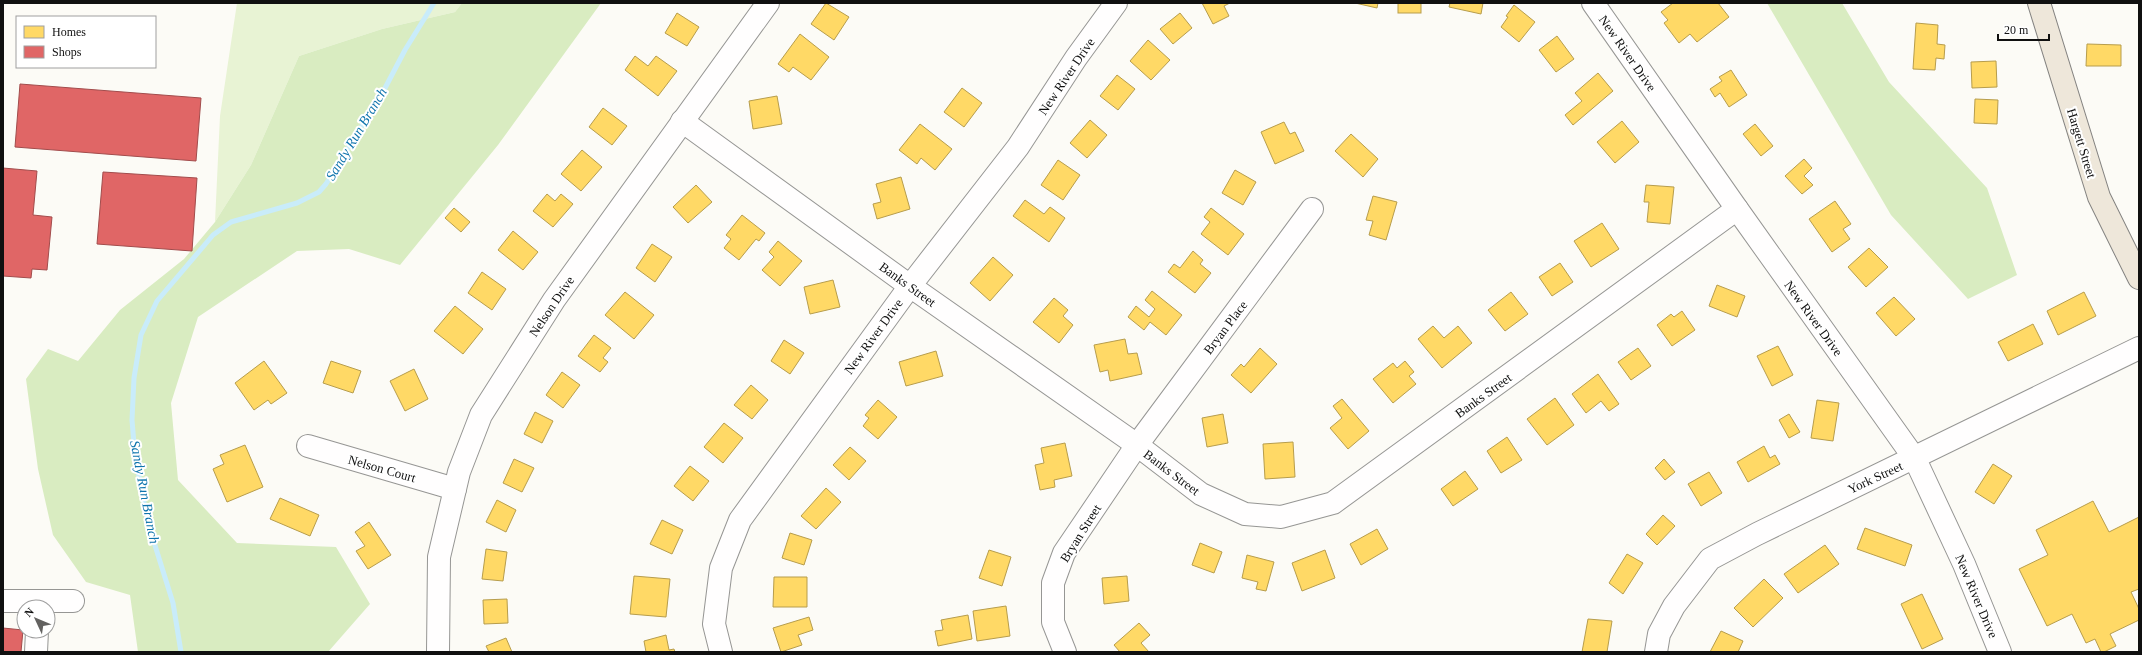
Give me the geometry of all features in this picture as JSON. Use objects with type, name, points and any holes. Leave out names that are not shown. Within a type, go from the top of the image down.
[{"type":"main road","name":"Hargett Street","points":[[2039,3],[2099,197],[2139,278]]},
{"type":"street","name":"Nelson Drive","points":[[438,652],[438,557],[459,472],[481,415],[554,300],[682,120],[768,3]]},
{"type":"street","name":"New River Drive","points":[[720,652],[714,624],[721,568],[740,520],[910,286],[1018,148],[1076,58],[1116,3]]},
{"type":"street","name":"New River Drive","points":[[1593,3],[1915,459],[1964,564],[2000,652]]},
{"type":"street","name":"Banks Street","points":[[682,120],[910,286],[1137,445],[1201,494],[1245,514],[1281,517],[1333,503],[1737,209]]},
{"type":"street","name":"Bryan Place","points":[[1137,445],[1312,209]]},
{"type":"street","name":"York Street","points":[[1656,652],[1659,634],[1674,606],[1710,559],[1757,534],[1915,459],[2139,348]]},
{"type":"street","name":"Bryan Street","points":[[1065,652],[1053,622],[1053,583],[1064,553],[1137,445]]},
{"type":"street","name":"Nelson Court","points":[[308,446],[455,489]]},
{"type":"street","points":[[3,601],[16,602]]},
{"type":"street","points":[[56,602],[73,601]]},
{"type":"street","points":[[36,652],[37,639]]},
{"type":"green space","points":[[237,3],[462,3],[455,12],[382,29],[299,56],[251,165],[215,222],[220,116]]},
{"type":"green space","points":[[462,3],[601,3],[498,145],[400,265],[349,249],[297,251],[198,317],[171,403],[178,480],[237,543],[336,547],[370,604],[328,652],[138,652],[130,595],[86,582],[53,535],[38,469],[26,379],[48,349],[78,361],[120,310],[184,259],[215,222],[251,165],[299,56],[382,29],[455,12]]},
{"type":"green space","points":[[1767,3],[1842,3],[1889,82],[1987,188],[2017,275],[1968,299],[1891,215]]},
{"type":"building: Homes","points":[[826,3],[849,17],[834,40],[811,24]]},
{"type":"building: Homes","points":[[1202,3],[1230,3],[1224,6],[1229,16],[1213,24]]},
{"type":"building: Homes","points":[[1355,3],[1378,3],[1377,8]]},
{"type":"building: Homes","points":[[1398,3],[1421,3],[1421,13],[1398,13]]},
{"type":"building: Homes","points":[[1450,3],[1483,3],[1481,14],[1449,7]]},
{"type":"building: Homes","points":[[1673,3],[1718,3],[1729,17],[1697,42],[1690,34],[1679,43],[1664,23],[1668,20],[1661,12]]},
{"type":"building: Homes","points":[[1514,5],[1535,22],[1519,42],[1501,27],[1508,17],[1506,16]]},
{"type":"building: Homes","points":[[677,13],[699,27],[687,46],[665,33]]},
{"type":"building: Homes","points":[[1180,13],[1192,28],[1173,44],[1160,29]]},
{"type":"building: Homes","points":[[1916,23],[1938,25],[1937,44],[1945,45],[1944,59],[1936,58],[1935,70],[1913,69]]},
{"type":"building: Homes","points":[[800,34],[829,57],[811,80],[793,67],[789,72],[778,64]]},
{"type":"building: Homes","points":[[1557,36],[1574,59],[1556,72],[1539,50]]},
{"type":"building: Homes","points":[[1148,40],[1170,60],[1151,80],[1130,61]]},
{"type":"building: Homes","points":[[2087,44],[2121,45],[2121,66],[2086,66]]},
{"type":"building: Homes","points":[[635,56],[648,66],[656,56],[677,71],[658,96],[625,70]]},
{"type":"building: Homes","points":[[1996,61],[1997,87],[1972,88],[1971,62]]},
{"type":"building: Homes","points":[[1731,70],[1747,95],[1729,107],[1720,93],[1715,97],[1710,89],[1722,81],[1719,77]]},
{"type":"building: Homes","points":[[1598,73],[1613,91],[1573,125],[1565,115],[1582,101],[1575,93]]},
{"type":"building: Homes","points":[[1117,75],[1135,89],[1118,110],[1100,96]]},
{"type":"building: Homes","points":[[962,88],[982,103],[964,127],[944,112]]},
{"type":"building: Homes","points":[[777,96],[782,124],[753,129],[749,101]]},
{"type":"building: Homes","points":[[1975,99],[1998,100],[1997,124],[1974,123]]},
{"type":"building: Homes","points":[[603,108],[627,126],[612,145],[589,127]]},
{"type":"building: Homes","points":[[1090,120],[1107,135],[1087,158],[1070,143]]},
{"type":"building: Homes","points":[[1622,121],[1639,142],[1615,163],[1597,142]]},
{"type":"building: Homes","points":[[1284,122],[1290,134],[1295,132],[1304,151],[1275,164],[1261,132]]},
{"type":"building: Homes","points":[[920,124],[952,149],[935,170],[921,158],[917,164],[899,150]]},
{"type":"building: Homes","points":[[1755,124],[1773,146],[1761,156],[1743,134]]},
{"type":"building: Homes","points":[[1351,134],[1378,159],[1363,177],[1335,151]]},
{"type":"building: Homes","points":[[582,150],[602,167],[581,191],[561,174]]},
{"type":"building: Homes","points":[[1804,159],[1812,168],[1804,176],[1813,185],[1802,194],[1785,176]]},
{"type":"building: Homes","points":[[1058,160],[1080,175],[1063,200],[1041,185]]},
{"type":"building: Homes","points":[[1235,170],[1256,182],[1243,205],[1222,193]]},
{"type":"building: Homes","points":[[901,177],[910,209],[877,219],[873,204],[881,202],[876,184]]},
{"type":"building: Homes","points":[[696,185],[712,202],[688,223],[673,207]]},
{"type":"building: Homes","points":[[1646,185],[1674,187],[1670,224],[1647,222],[1649,202],[1644,202]]},
{"type":"building: Homes","points":[[547,194],[555,201],[561,194],[573,204],[553,227],[533,211]]},
{"type":"building: Homes","points":[[1373,196],[1397,202],[1386,240],[1369,235],[1373,221],[1366,220]]},
{"type":"building: Homes","points":[[1025,200],[1044,214],[1050,207],[1065,218],[1049,242],[1013,216]]},
{"type":"building: Homes","points":[[1835,201],[1851,224],[1843,229],[1850,239],[1832,252],[1809,219]]},
{"type":"building: Homes","points":[[454,208],[470,222],[461,232],[445,218]]},
{"type":"building: Homes","points":[[1211,208],[1244,234],[1228,255],[1201,234],[1210,222],[1204,217]]},
{"type":"building: Homes","points":[[742,215],[765,233],[759,241],[756,239],[739,260],[724,248],[731,239],[726,235]]},
{"type":"building: Homes","points":[[1602,223],[1619,249],[1591,267],[1574,241]]},
{"type":"building: Homes","points":[[513,231],[538,252],[523,270],[498,250]]},
{"type":"building: Homes","points":[[778,241],[802,261],[780,286],[762,270],[774,257],[769,252]]},
{"type":"building: Homes","points":[[652,244],[672,257],[655,282],[636,268]]},
{"type":"building: Homes","points":[[1869,248],[1888,267],[1866,287],[1848,267]]},
{"type":"building: Homes","points":[[1193,251],[1203,260],[1200,264],[1211,273],[1195,293],[1168,272],[1174,264],[1180,268]]},
{"type":"building: Homes","points":[[993,257],[1013,275],[990,301],[970,283]]},
{"type":"building: Homes","points":[[1560,263],[1573,282],[1552,296],[1539,277]]},
{"type":"building: Homes","points":[[482,272],[506,289],[492,310],[468,293]]},
{"type":"building: Homes","points":[[833,280],[840,307],[810,314],[804,287]]},
{"type":"building: Homes","points":[[1717,285],[1745,296],[1737,317],[1709,306]]},
{"type":"building: Homes","points":[[1152,291],[1182,315],[1166,335],[1150,322],[1144,330],[1128,317],[1136,306],[1149,317],[1155,309],[1145,300]]},
{"type":"building: Homes","points":[[625,292],[654,315],[634,339],[605,315]]},
{"type":"building: Homes","points":[[1511,292],[1528,314],[1505,331],[1488,310]]},
{"type":"building: Homes","points":[[2084,292],[2096,316],[2058,335],[2047,311]]},
{"type":"building: Homes","points":[[1894,297],[1915,319],[1896,336],[1876,313]]},
{"type":"building: Homes","points":[[1054,298],[1068,310],[1063,316],[1073,325],[1059,343],[1033,322]]},
{"type":"building: Homes","points":[[455,306],[483,329],[463,354],[434,331]]},
{"type":"building: Homes","points":[[1682,311],[1695,330],[1672,346],[1657,325],[1671,314],[1674,317]]},
{"type":"building: Homes","points":[[2033,324],[2043,344],[2008,361],[1998,342]]},
{"type":"building: Homes","points":[[1433,326],[1444,338],[1458,326],[1472,343],[1442,368],[1418,339]]},
{"type":"building: Homes","points":[[594,335],[611,348],[603,358],[608,362],[600,372],[578,356]]},
{"type":"building: Homes","points":[[1125,339],[1128,354],[1137,353],[1142,374],[1110,381],[1108,370],[1100,372],[1094,345]]},
{"type":"building: Homes","points":[[784,340],[804,353],[790,374],[771,361]]},
{"type":"building: Homes","points":[[1778,346],[1793,375],[1772,386],[1757,356]]},
{"type":"building: Homes","points":[[1260,348],[1277,364],[1251,393],[1231,375],[1241,364],[1244,367]]},
{"type":"building: Homes","points":[[1638,348],[1651,366],[1631,380],[1618,362]]},
{"type":"building: Homes","points":[[936,351],[943,376],[906,386],[899,362]]},
{"type":"building: Homes","points":[[264,361],[287,393],[271,404],[268,400],[254,410],[235,383]]},
{"type":"building: Homes","points":[[331,361],[361,371],[353,393],[323,383]]},
{"type":"building: Homes","points":[[1405,361],[1414,372],[1409,376],[1416,384],[1393,403],[1373,379],[1393,363],[1397,368]]},
{"type":"building: Homes","points":[[414,369],[428,399],[405,411],[390,381]]},
{"type":"building: Homes","points":[[562,372],[580,385],[563,408],[546,395]]},
{"type":"building: Homes","points":[[1598,374],[1619,404],[1609,411],[1601,401],[1586,413],[1572,394]]},
{"type":"building: Homes","points":[[751,385],[768,400],[752,419],[734,405]]},
{"type":"building: Homes","points":[[1555,398],[1574,425],[1547,445],[1527,419]]},
{"type":"building: Homes","points":[[1342,399],[1369,431],[1348,449],[1330,428],[1342,418],[1333,406]]},
{"type":"building: Homes","points":[[878,400],[897,417],[878,439],[863,426],[869,418],[865,415]]},
{"type":"building: Homes","points":[[1817,400],[1839,403],[1833,441],[1811,438]]},
{"type":"building: Homes","points":[[535,412],[553,421],[542,443],[524,434]]},
{"type":"building: Homes","points":[[1223,414],[1228,443],[1207,447],[1202,418]]},
{"type":"building: Homes","points":[[1789,414],[1800,432],[1789,438],[1779,420]]},
{"type":"building: Homes","points":[[724,423],[743,438],[723,463],[704,447]]},
{"type":"building: Homes","points":[[1507,437],[1522,460],[1501,473],[1487,451]]},
{"type":"building: Homes","points":[[1293,442],[1295,477],[1265,479],[1263,444]]},
{"type":"building: Homes","points":[[1065,443],[1072,476],[1054,480],[1055,487],[1040,490],[1035,465],[1044,463],[1041,448]]},
{"type":"building: Homes","points":[[245,445],[263,487],[227,502],[213,469],[224,464],[220,455]]},
{"type":"building: Homes","points":[[1764,446],[1770,458],[1775,455],[1780,464],[1748,482],[1737,462]]},
{"type":"building: Homes","points":[[850,447],[866,461],[849,480],[833,465]]},
{"type":"building: Homes","points":[[514,459],[534,468],[522,492],[503,483]]},
{"type":"building: Homes","points":[[1664,459],[1675,472],[1665,480],[1655,468]]},
{"type":"building: Homes","points":[[1993,464],[2012,476],[1994,504],[1975,492]]},
{"type":"building: Homes","points":[[690,466],[709,481],[693,501],[674,486]]},
{"type":"building: Homes","points":[[1465,471],[1478,489],[1453,506],[1441,489]]},
{"type":"building: Homes","points":[[1709,472],[1722,493],[1701,506],[1688,484]]},
{"type":"building: Homes","points":[[826,488],[841,502],[816,529],[801,516]]},
{"type":"building: Homes","points":[[280,498],[319,515],[310,536],[270,519]]},
{"type":"building: Homes","points":[[497,500],[516,510],[506,532],[486,522]]},
{"type":"building: Homes","points":[[2093,501],[2109,532],[2139,517],[2139,589],[2131,592],[2139,609],[2139,620],[2110,634],[2116,646],[2104,652],[2101,652],[2095,639],[2086,643],[2072,614],[2047,626],[2019,569],[2048,555],[2036,530]]},
{"type":"building: Homes","points":[[1663,515],[1675,526],[1657,545],[1646,534]]},
{"type":"building: Homes","points":[[662,520],[683,530],[672,554],[650,544]]},
{"type":"building: Homes","points":[[369,522],[391,555],[368,569],[356,551],[365,546],[355,532]]},
{"type":"building: Homes","points":[[1865,528],[1912,545],[1905,566],[1857,549]]},
{"type":"building: Homes","points":[[1377,529],[1388,549],[1361,565],[1350,544]]},
{"type":"building: Homes","points":[[790,533],[812,540],[804,565],[782,558]]},
{"type":"building: Homes","points":[[1200,543],[1222,552],[1214,573],[1192,565]]},
{"type":"building: Homes","points":[[1825,545],[1839,564],[1798,593],[1784,574]]},
{"type":"building: Homes","points":[[486,549],[507,552],[503,581],[482,579]]},
{"type":"building: Homes","points":[[989,550],[1011,557],[1002,586],[979,578]]},
{"type":"building: Homes","points":[[1325,550],[1335,578],[1302,591],[1292,563]]},
{"type":"building: Homes","points":[[1627,554],[1643,563],[1623,594],[1609,583]]},
{"type":"building: Homes","points":[[1247,555],[1274,562],[1266,591],[1256,589],[1258,582],[1242,578]]},
{"type":"building: Homes","points":[[634,576],[670,579],[666,617],[630,614]]},
{"type":"building: Homes","points":[[1127,576],[1129,601],[1104,604],[1102,578]]},
{"type":"building: Homes","points":[[774,577],[807,577],[807,607],[773,607]]},
{"type":"building: Homes","points":[[1764,579],[1783,598],[1753,627],[1734,608]]},
{"type":"building: Homes","points":[[1922,594],[1943,639],[1922,649],[1901,604]]},
{"type":"building: Homes","points":[[507,599],[508,623],[484,624],[483,600]]},
{"type":"building: Homes","points":[[1006,606],[1010,636],[977,641],[973,611]]},
{"type":"building: Homes","points":[[968,615],[972,639],[938,646],[935,631],[943,630],[941,620]]},
{"type":"building: Homes","points":[[809,617],[813,630],[798,635],[802,645],[781,652],[773,628]]},
{"type":"building: Homes","points":[[1588,619],[1612,621],[1607,652],[1582,652]]},
{"type":"building: Homes","points":[[1139,623],[1150,635],[1141,643],[1149,652],[1120,652],[1114,645]]},
{"type":"building: Homes","points":[[1721,631],[1743,641],[1738,652],[1710,652]]},
{"type":"building: Homes","points":[[666,635],[669,650],[674,649],[675,652],[646,652],[644,641]]},
{"type":"building: Homes","points":[[506,638],[512,652],[489,652],[486,646]]},
{"type":"building: Shops","points":[[20,84],[201,98],[196,161],[15,147]]},
{"type":"building: Shops","points":[[3,168],[37,171],[33,215],[52,217],[47,270],[32,269],[31,278],[3,276]]},
{"type":"building: Shops","points":[[103,172],[197,178],[192,251],[97,244]]},
{"type":"building: Shops","points":[[3,628],[16,629],[16,639],[22,639],[21,652],[3,652]]},
{"type":"waterway","name":"Sandy Run Branch","points":[[181,652],[173,603],[148,523],[135,456],[132,420],[134,378],[141,335],[157,301],[213,235],[231,222],[297,203],[319,192],[326,184],[384,90],[405,50],[434,3]]}]
